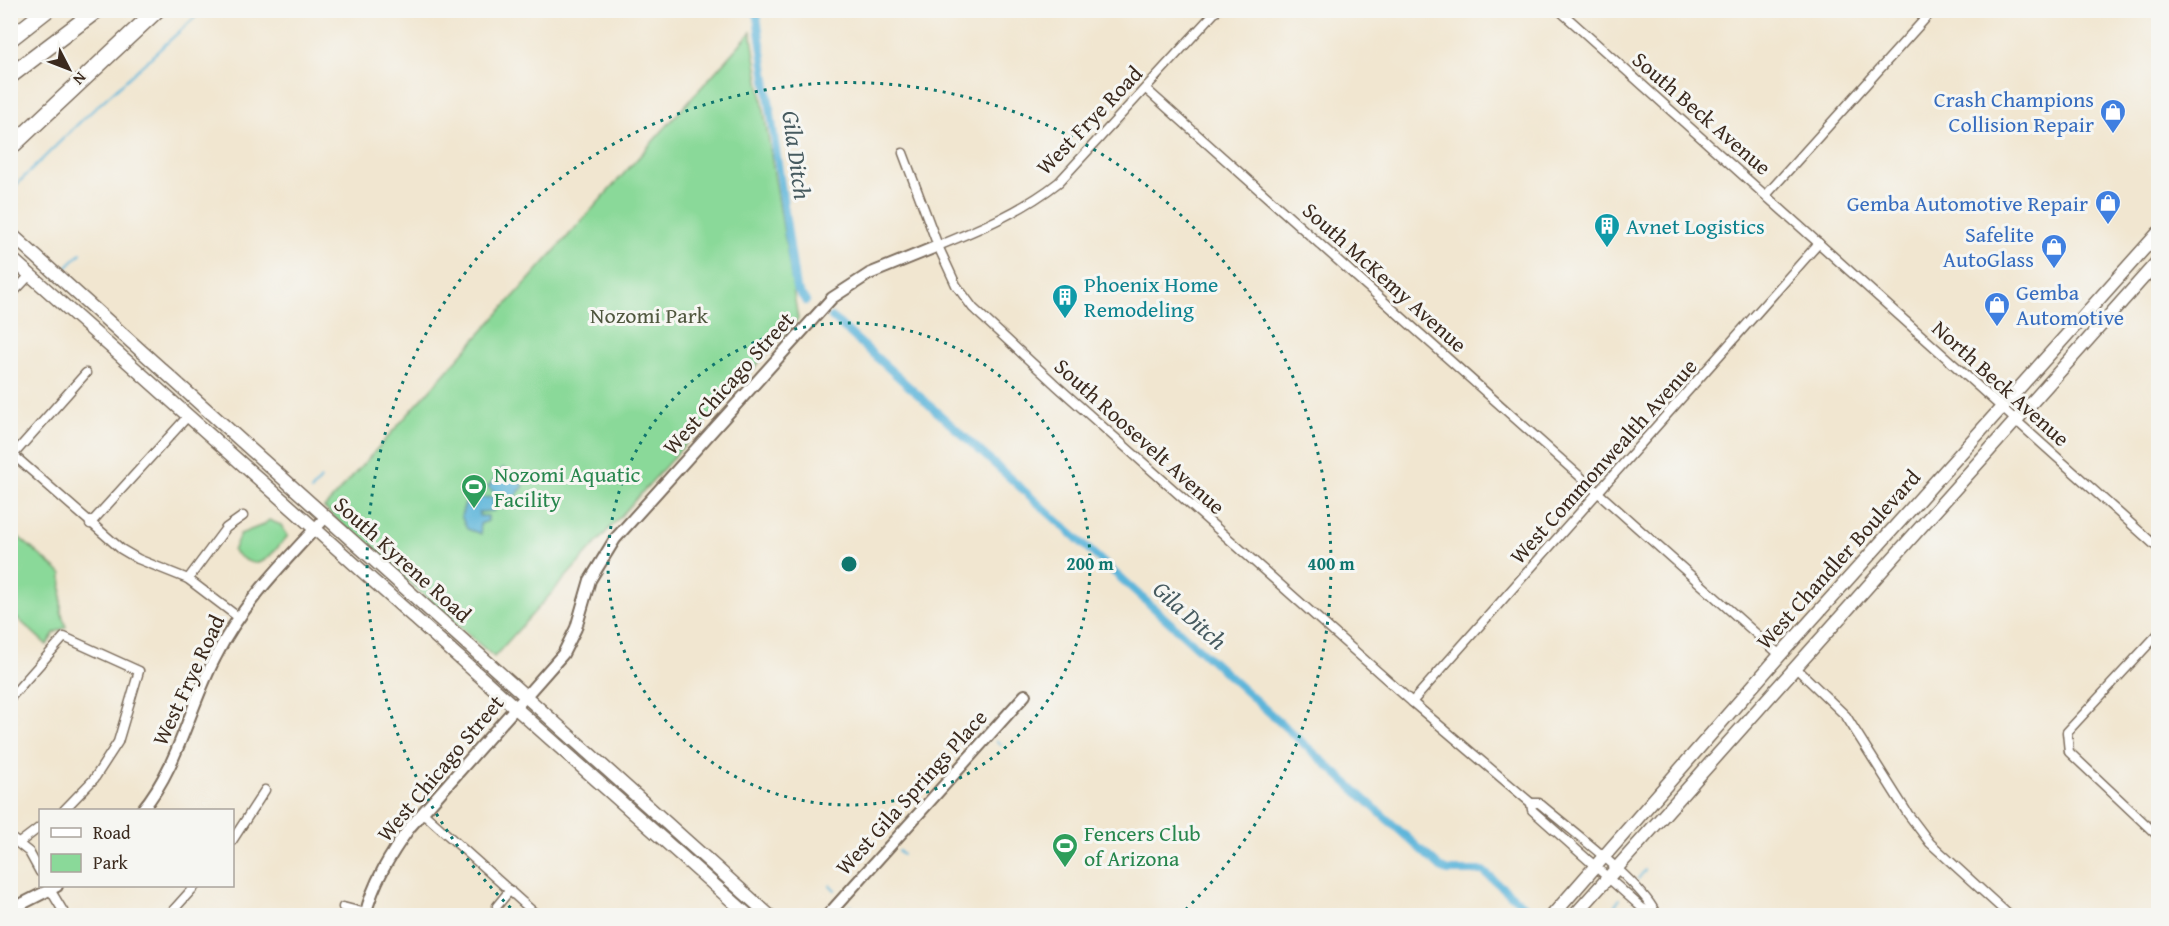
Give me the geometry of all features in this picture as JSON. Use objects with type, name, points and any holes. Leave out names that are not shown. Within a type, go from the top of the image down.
[{"type":"highway","points":[[10,39],[47,10]]},
{"type":"highway","points":[[10,76],[97,10]]},
{"type":"highway","points":[[10,148],[157,10]]},
{"type":"main road","name":"South Kyrene Road","points":[[10,233],[105,319],[517,708],[749,915]]},
{"type":"main road","name":"West Chandler Boulevard","points":[[1552,915],[1780,655],[2158,233]]},
{"type":"main road","name":"South Kyrene Road","points":[[10,257],[189,415],[321,523],[526,698],[770,915]]},
{"type":"main road","name":"West Chandler Boulevard","points":[[1574,915],[2158,261]]},
{"type":"main road","points":[[31,274],[52,282],[93,317],[105,319]]},
{"type":"street","name":"West Frye Road","points":[[938,246],[1005,218],[1034,202],[1075,168],[1217,10]]},
{"type":"street","name":"South Beck Avenue","points":[[1559,10],[1820,243]]},
{"type":"street","points":[[1767,195],[1933,10]]},
{"type":"street","name":"South McKemy Avenue","points":[[1146,89],[1599,491],[1780,655]]},
{"type":"street","name":"South Roosevelt Avenue","points":[[903,153],[938,246],[956,285],[973,308],[1054,384],[1412,702],[1531,803],[1539,803],[1611,873],[1642,908],[1658,914]]},
{"type":"street","name":"West Commonwealth Avenue","points":[[1412,702],[1820,243]]},
{"type":"street","name":"North Beck Avenue","points":[[1820,243],[2158,548]]},
{"type":"street","name":"West Chicago Street","points":[[343,907],[365,914],[376,884],[392,854],[423,813],[526,698],[566,648],[576,628],[590,580],[615,539],[815,314],[848,285],[938,246]]},
{"type":"street","points":[[10,296],[31,274]]},
{"type":"street","points":[[86,373],[12,453],[90,524],[138,559],[188,579],[238,617]]},
{"type":"street","points":[[90,524],[189,415]]},
{"type":"street","points":[[188,579],[226,528],[243,516]]},
{"type":"street","name":"West Frye Road","points":[[143,809],[152,799],[170,765],[201,687],[238,617],[321,523]]},
{"type":"street","points":[[2158,634],[2067,732],[2069,752],[2158,836]]},
{"type":"street","points":[[10,698],[64,637],[139,671],[118,742],[94,779],[65,809]]},
{"type":"street","points":[[1795,667],[1846,716],[1908,814],[1930,843],[2010,915]]},
{"type":"street","name":"West Gila Springs Place","points":[[826,915],[1025,695]]},
{"type":"street","points":[[234,838],[265,790]]},
{"type":"street","points":[[423,813],[538,915]]},
{"type":"street","points":[[19,843],[39,828]]},
{"type":"street","points":[[10,837],[29,852],[39,870]]},
{"type":"street","points":[[10,910],[52,887],[66,915]]},
{"type":"street","points":[[168,915],[193,887]]},
{"type":"street","points":[[496,906],[510,890]]},
{"type":"green space","name":"Nozomi Park","points":[[751,32],[798,319],[494,657],[324,508]]},
{"type":"green space","points":[[269,520],[281,525],[288,536],[268,557],[257,563],[250,562],[233,551],[240,534],[263,525]]},
{"type":"green space","points":[[14,533],[62,574],[61,611],[66,627],[54,633],[47,645],[17,618],[11,624],[10,537]]},
{"type":"water","points":[[503,468],[524,486],[508,504],[488,487]]},
{"type":"water","points":[[493,497],[494,511],[479,512],[480,516],[488,516],[488,521],[480,524],[481,534],[467,529],[461,516],[465,503],[478,498]]},
{"type":"waterway","points":[[10,191],[80,122],[203,10]]},
{"type":"waterway","name":"Gila Ditch","points":[[756,10],[796,288],[806,301]]},
{"type":"waterway","points":[[66,268],[81,253]]},
{"type":"waterway","name":"Gila Ditch","points":[[832,317],[1441,868],[1448,871],[1483,871],[1535,915]]},
{"type":"waterway","points":[[311,491],[321,479]]},
{"type":"waterway","points":[[977,723],[981,727]]},
{"type":"waterway","points":[[997,741],[1001,745]]},
{"type":"waterway","points":[[899,851],[903,855]]},
{"type":"waterway","points":[[1638,879],[1645,870]]},
{"type":"waterway","points":[[830,885],[835,890]]},
{"type":"waterway","points":[[1612,909],[1620,899]]},
{"type":"waterway","points":[[850,905],[855,910]]},
{"type":"place","name":"Crash Champions Collision Repair","points":[[2113,135]]},
{"type":"place","name":"Gemba Automotive Repair","points":[[2108,226]]},
{"type":"place","name":"Avnet Logistics","points":[[1607,249]]},
{"type":"place","name":"Safelite AutoGlass","points":[[2054,270]]},
{"type":"place","name":"Phoenix Home Remodeling","points":[[1065,320]]},
{"type":"place","name":"Gemba Automotive","points":[[1997,328]]},
{"type":"place","name":"Nozomi Aquatic Facility","points":[[474,510]]},
{"type":"place","name":"Fencers Club of Arizona","points":[[1065,869]]}]
